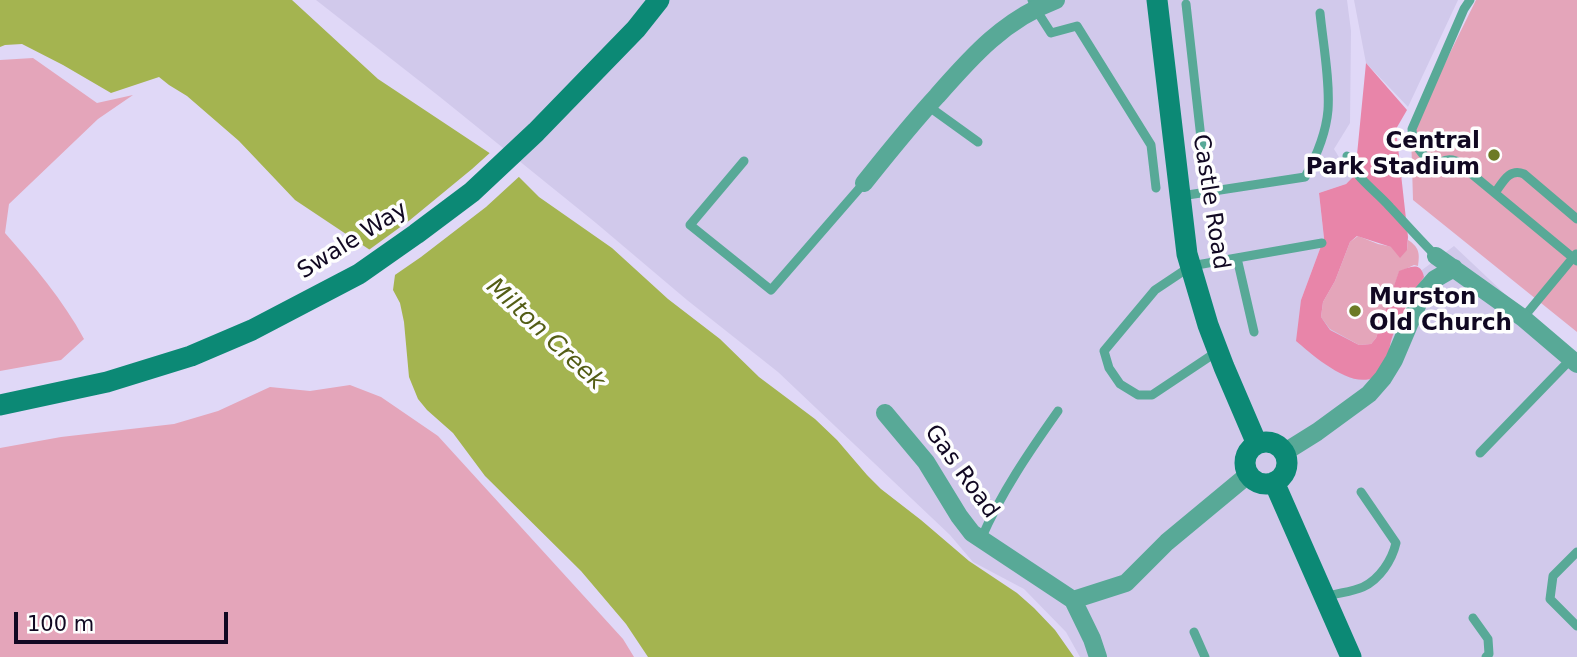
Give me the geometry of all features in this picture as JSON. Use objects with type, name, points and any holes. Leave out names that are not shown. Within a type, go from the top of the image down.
[{"type":"main road","name":"Swale Way","points":[[0,405],[107,382],[191,356],[252,330],[359,274],[472,192],[536,132],[636,29],[659,0]]},
{"type":"main road","name":"Castle Road","points":[[1157,0],[1187,254],[1218,351],[1257,444]]},
{"type":"main road","points":[[1271,443],[1278,445],[1285,452],[1286,468],[1280,479],[1263,483],[1249,474],[1245,460],[1251,448],[1257,444],[1271,443]]},
{"type":"main road","points":[[1274,482],[1351,657]]},
{"type":"street","points":[[864,183],[896,142],[995,35],[1034,4],[1056,0]]},
{"type":"street","points":[[1436,257],[1523,318],[1574,362]]},
{"type":"street","points":[[1285,452],[1369,394],[1394,359],[1422,294],[1434,279],[1454,268]]},
{"type":"street","name":"Gas Road","points":[[885,413],[926,462],[972,533],[1073,600]]},
{"type":"street","points":[[1098,657],[1073,600],[1126,583],[1167,542],[1249,474]]},
{"type":"lane","points":[[1470,0],[1412,129],[1412,135],[1417,148],[1435,168],[1444,160],[1456,161],[1576,257],[1523,318]]},
{"type":"lane","points":[[1034,4],[1051,33],[1077,26],[1151,145],[1156,188]]},
{"type":"lane","points":[[1186,4],[1207,192]]},
{"type":"lane","points":[[1181,196],[1305,177],[1314,160],[1328,111],[1320,13]]},
{"type":"lane","points":[[928,106],[978,142]]},
{"type":"lane","points":[[1347,156],[1351,167],[1365,183],[1436,257]]},
{"type":"lane","points":[[744,161],[690,225],[771,290],[864,183]]},
{"type":"lane","points":[[1495,193],[1508,175],[1518,172],[1524,174],[1577,219]]},
{"type":"lane","points":[[1218,351],[1152,395],[1138,394],[1120,383],[1109,368],[1104,351],[1155,290],[1191,266],[1322,243]]},
{"type":"lane","points":[[1237,258],[1254,332]]},
{"type":"lane","points":[[1479,453],[1574,362]]},
{"type":"lane","points":[[981,539],[990,517],[1023,460],[1058,411]]},
{"type":"lane","points":[[1325,597],[1365,586],[1381,572],[1392,556],[1396,543],[1361,492]]},
{"type":"lane","points":[[1577,552],[1553,576],[1549,599],[1577,626]]},
{"type":"lane","points":[[1473,618],[1489,639],[1489,654],[1486,657]]},
{"type":"lane","points":[[1194,632],[1205,657]]},
{"type":"shaded area","points":[[316,0],[1347,0],[1351,31],[1350,123],[1334,149],[1345,167],[1355,176],[1346,184],[1319,193],[1324,238],[1301,300],[1384,367],[1392,337],[1423,277],[1422,270],[1454,246],[1577,362],[1577,657],[1080,657],[1066,632],[1024,589],[973,562],[950,535],[778,372],[440,97]]},
{"type":"shaded area","points":[[1354,0],[1458,0],[1408,107],[1366,63]]},
{"type":"shaded area","name":"Central Park Stadium","points":[[1476,0],[1577,0],[1577,332],[1413,200],[1411,132]]},
{"type":"shaded area","points":[[33,58],[97,103],[133,95],[98,119],[9,204],[5,233],[57,297],[84,339],[61,360],[0,371],[0,60]]},
{"type":"shaded area","points":[[1366,63],[1407,110],[1396,129],[1408,237],[1407,250],[1400,258],[1391,247],[1357,236],[1350,242],[1335,281],[1323,302],[1321,317],[1330,330],[1359,345],[1371,344],[1376,338],[1399,271],[1418,267],[1424,277],[1396,328],[1384,367],[1375,377],[1364,380],[1339,373],[1296,341],[1301,300],[1324,238],[1319,193],[1346,184],[1355,175]]},
{"type":"shaded area","points":[[1358,236],[1378,244],[1407,250],[1408,240],[1417,248],[1419,257],[1418,266],[1414,265],[1399,272],[1376,338],[1371,344],[1359,345],[1330,329],[1321,317],[1323,302],[1335,281],[1350,242]]},
{"type":"shaded area","points":[[350,385],[381,397],[438,436],[623,639],[634,657],[0,657],[0,448],[61,437],[174,424],[218,411],[270,387],[310,391]]},
{"type":"water","name":"Milton Creek","points":[[0,0],[292,0],[378,79],[491,154],[539,197],[612,248],[668,299],[720,339],[759,377],[815,419],[881,489],[969,561],[1017,593],[1034,608],[1055,630],[1074,657],[648,657],[626,624],[581,571],[485,476],[453,433],[418,399],[409,377],[404,322],[400,303],[393,290],[395,275],[370,250],[295,200],[239,141],[187,96],[159,77],[111,93],[22,44],[0,47]]},
{"type":"pier","points":[[492,151],[522,174],[486,207],[392,277],[366,252],[410,220]]},
{"type":"place","name":"Central Park Stadium","points":[[1494,155]]},
{"type":"place","name":"Murston Old Church","points":[[1355,311]]}]
